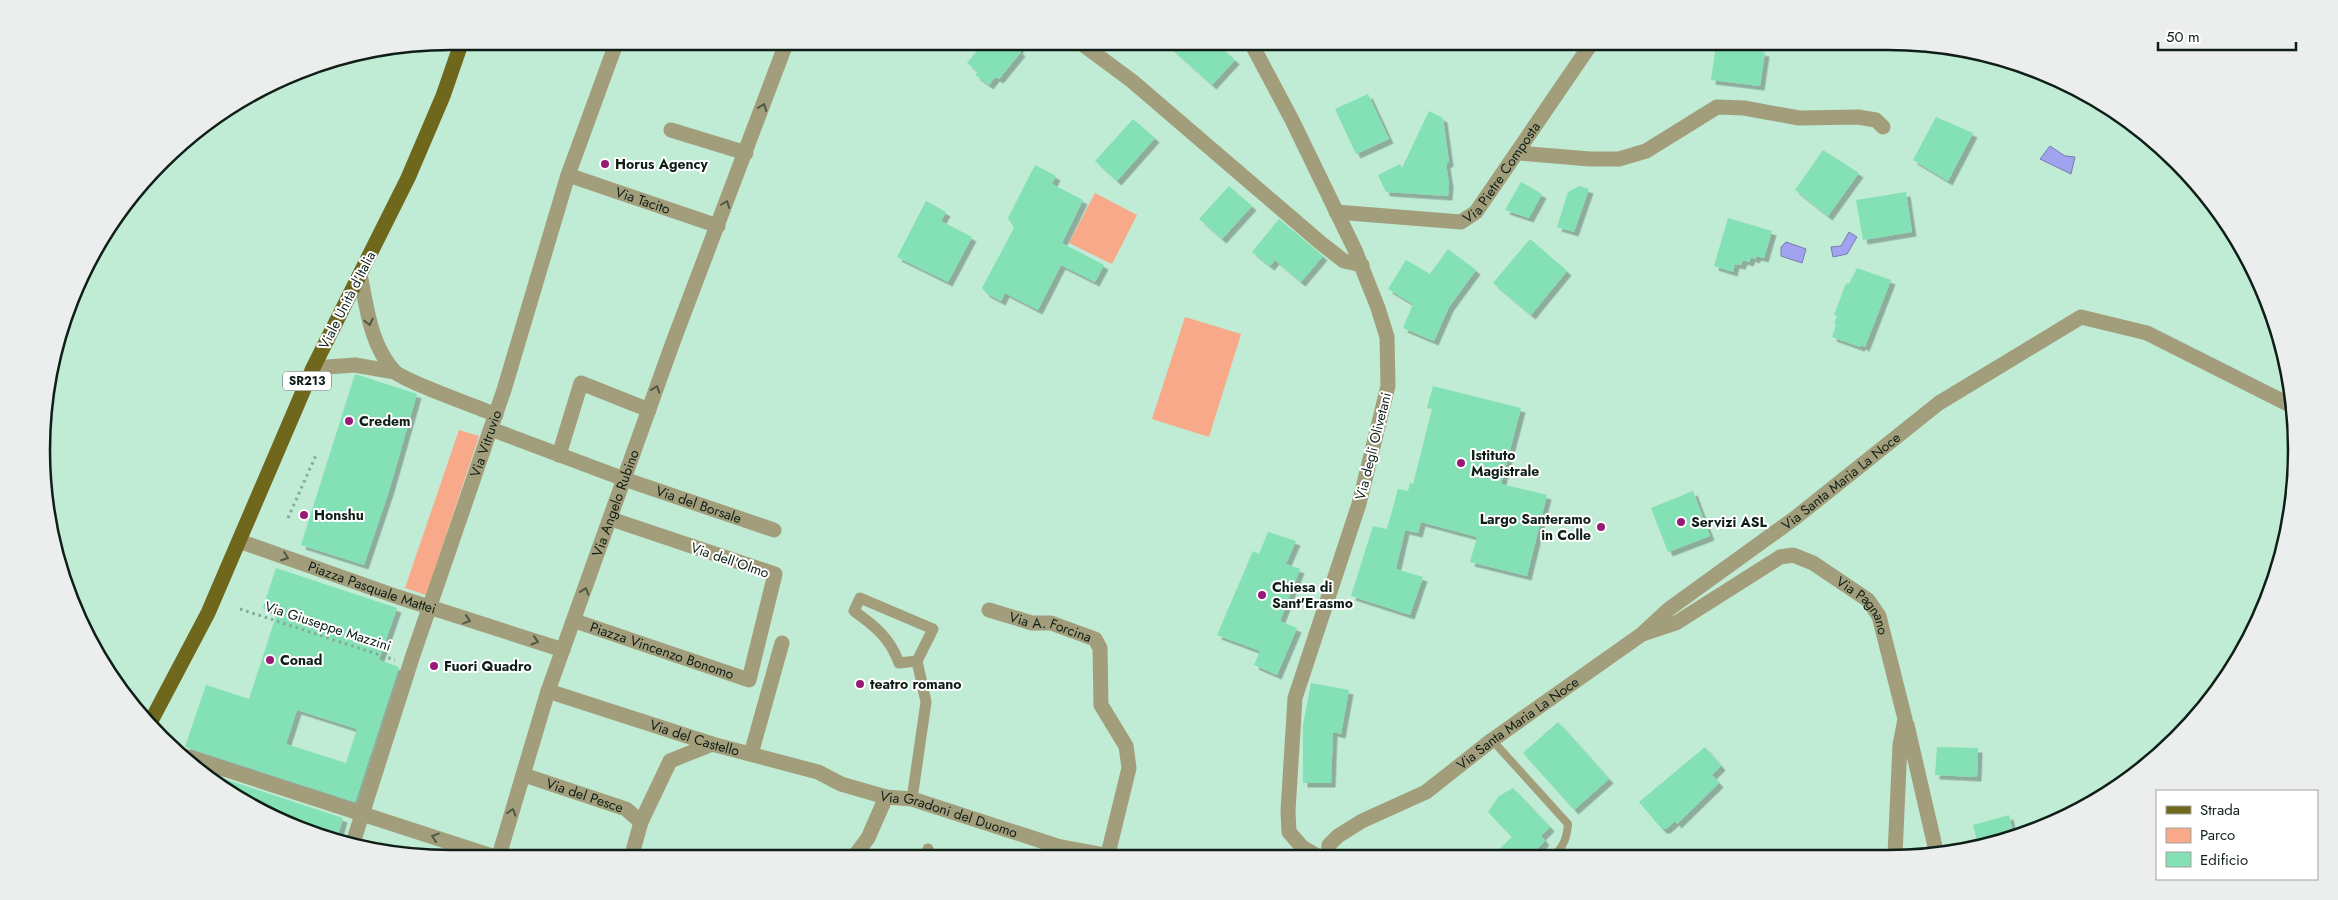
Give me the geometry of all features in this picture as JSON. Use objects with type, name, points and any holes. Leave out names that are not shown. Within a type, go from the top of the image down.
[{"type":"main road","name":"Viale Unità d'Italia","points":[[153,718],[208,613],[313,368],[408,178],[443,96],[459,50]]},
{"type":"street","name":"Via Vitruvio","points":[[354,838],[429,608],[494,422],[568,175],[614,50]]},
{"type":"street","name":"Via Angelo Rubino","points":[[501,850],[548,691],[575,621],[649,410],[784,50]]},
{"type":"street","points":[[1090,50],[1132,81],[1322,244],[1344,261],[1362,265]]},
{"type":"street","name":"Via degli Olivetani","points":[[1255,50],[1292,120],[1362,265],[1378,308],[1386,337],[1388,386],[1359,504],[1295,698],[1288,811],[1289,832],[1307,850]]},
{"type":"street","name":"Via Pietre Composta","points":[[1336,212],[1461,222],[1476,212],[1519,153],[1587,50]]},
{"type":"street","points":[[1519,153],[1590,159],[1619,159],[1646,151],[1718,106],[1744,108],[1799,118],[1858,117],[1876,120],[1883,127]]},
{"type":"street","points":[[671,130],[746,153]]},
{"type":"street","name":"Via Tacito","points":[[568,175],[718,226]]},
{"type":"street","points":[[360,274],[370,327],[380,351],[395,372]]},
{"type":"street","name":"Via Santa Maria La Noce","points":[[1329,850],[1329,845],[1338,836],[1362,821],[1426,792],[1492,740],[1642,634],[1669,609],[1795,518],[1939,403],[2081,317],[2147,333],[2285,403]]},
{"type":"street","points":[[313,368],[355,364],[395,372],[559,455],[581,383],[649,410]]},
{"type":"street","name":"Via del Borsale","points":[[559,455],[774,530]]},
{"type":"street","name":"Via dell'Olmo","points":[[611,519],[774,574],[749,680]]},
{"type":"street","name":"Piazza Pasquale Mattei","points":[[240,541],[429,608],[563,650]]},
{"type":"street","name":"Via Pagnano","points":[[1642,634],[1676,623],[1780,557],[1793,555],[1813,563],[1868,600],[1879,616],[1905,719],[1900,745],[1895,850]]},
{"type":"street","points":[[912,799],[926,702],[917,661],[933,629],[860,598],[854,611],[878,628],[893,648],[899,663],[917,661]]},
{"type":"street","name":"Via A. Forcina","points":[[989,610],[1032,623],[1051,623],[1088,635],[1095,639],[1100,648],[1101,705],[1126,746],[1129,756],[1129,768],[1113,850]]},
{"type":"street","name":"Piazza Vincenzo Bonomo","points":[[575,621],[749,680]]},
{"type":"street","points":[[751,754],[782,643]]},
{"type":"street","name":"Via del Castello","points":[[548,691],[712,744],[818,772],[841,784]]},
{"type":"street","points":[[1905,719],[1935,847]]},
{"type":"street","points":[[632,850],[641,822],[670,761],[712,744]]},
{"type":"street","points":[[198,760],[475,850]]},
{"type":"street","name":"Via del Pesce","points":[[524,775],[626,809],[641,822]]},
{"type":"street","name":"Via Gradoni del Duomo","points":[[841,784],[886,797],[912,799],[1057,846],[1079,850]]},
{"type":"street","points":[[859,850],[868,838],[886,797]]},
{"type":"lane","points":[[1492,740],[1568,824],[1568,836],[1559,850]]},
{"type":"path","points":[[288,518],[316,455]]},
{"type":"path","name":"Via Giuseppe Mazzini","points":[[240,609],[410,665]]},
{"type":"green space","points":[[1095,193],[1137,215],[1112,264],[1069,243]]},
{"type":"green space","points":[[1185,317],[1241,334],[1209,437],[1152,419]]},
{"type":"green space","points":[[459,430],[479,436],[426,595],[405,588]]},
{"type":"water","points":[[2050,146],[2065,156],[2075,157],[2071,174],[2040,159]]},
{"type":"water","points":[[1849,232],[1857,237],[1847,254],[1833,257],[1831,247],[1841,246]]},
{"type":"water","points":[[1786,242],[1806,249],[1802,263],[1781,256],[1781,247]]},
{"type":"building","points":[[978,50],[1019,50],[1021,52],[999,79],[995,77],[989,85],[975,75],[978,72],[967,63]]},
{"type":"building","points":[[1173,50],[1224,50],[1235,60],[1212,85]]},
{"type":"building","points":[[1715,50],[1765,52],[1760,86],[1711,80]]},
{"type":"building","points":[[1368,94],[1389,139],[1356,154],[1335,109]]},
{"type":"building","points":[[1429,111],[1443,118],[1449,162],[1446,164],[1449,183],[1448,196],[1386,192],[1378,175],[1400,164],[1402,168]]},
{"type":"building","points":[[1936,117],[1973,133],[1948,181],[1913,160]]},
{"type":"building","points":[[1133,119],[1155,138],[1117,181],[1095,161]]},
{"type":"building","points":[[1823,150],[1859,173],[1828,216],[1795,190]]},
{"type":"building","points":[[1035,165],[1056,176],[1052,184],[1083,200],[1062,243],[1104,265],[1095,282],[1061,265],[1038,310],[1005,293],[1001,301],[986,293],[982,288],[1014,228],[1008,218]]},
{"type":"building","points":[[1521,182],[1542,194],[1529,218],[1505,210]]},
{"type":"building","points":[[1229,186],[1252,206],[1222,239],[1199,219]]},
{"type":"building","points":[[1579,186],[1589,189],[1574,232],[1557,227],[1568,192]]},
{"type":"building","points":[[1906,192],[1912,232],[1863,240],[1856,200]]},
{"type":"building","points":[[926,201],[946,212],[941,221],[972,237],[948,282],[897,257]]},
{"type":"building","points":[[1728,218],[1772,231],[1764,258],[1757,256],[1755,259],[1751,257],[1749,262],[1743,260],[1741,265],[1735,264],[1733,272],[1714,266]]},
{"type":"building","points":[[1279,219],[1323,256],[1301,282],[1275,260],[1270,266],[1252,252]]},
{"type":"building","points":[[1530,239],[1567,271],[1531,315],[1493,283]]},
{"type":"building","points":[[1448,249],[1476,270],[1449,307],[1434,341],[1403,328],[1413,304],[1388,289],[1406,260],[1430,274]]},
{"type":"building","points":[[1857,268],[1891,280],[1865,347],[1832,337],[1837,316],[1834,315],[1846,283],[1849,284]]},
{"type":"building","points":[[355,374],[417,394],[389,491],[364,565],[301,545]]},
{"type":"building","points":[[1433,386],[1521,408],[1501,484],[1547,495],[1527,576],[1470,562],[1477,537],[1421,522],[1418,533],[1405,530],[1396,569],[1423,577],[1410,615],[1351,596],[1373,526],[1387,529],[1398,489],[1408,491],[1410,483],[1413,484],[1432,409],[1427,408]]},
{"type":"building","name":"Servizi ASL","points":[[1693,491],[1710,536],[1668,552],[1651,508]]},
{"type":"building","name":"Chiesa di Sant'Erasmo","points":[[1268,532],[1296,541],[1286,564],[1300,569],[1280,621],[1297,628],[1277,675],[1254,665],[1260,651],[1217,635],[1253,551],[1259,554]]},
{"type":"building","points":[[276,568],[397,608],[379,660],[399,667],[355,802],[185,747],[206,685],[249,699],[277,613],[263,608]],"holes":[[[297,710],[357,729],[346,763],[286,744]]]},
{"type":"building","points":[[1311,683],[1349,690],[1341,734],[1333,732],[1331,783],[1303,783],[1303,725]]},
{"type":"building","points":[[1558,722],[1609,779],[1574,810],[1523,753]]},
{"type":"building","points":[[1705,747],[1721,766],[1712,775],[1719,783],[1677,824],[1675,821],[1666,829],[1662,829],[1639,802]]},
{"type":"building","points":[[1937,747],[1978,748],[1977,777],[1935,775]]},
{"type":"building","points":[[221,778],[343,818],[338,834],[321,829],[273,809]]},
{"type":"building","points":[[1513,788],[1550,827],[1541,836],[1545,841],[1536,850],[1498,850],[1512,837],[1488,812],[1499,796]]},
{"type":"building","points":[[2009,815],[2012,830],[1977,840],[1973,825]]},
{"type":"place","name":"Horus Agency","points":[[605,164]]},
{"type":"place","name":"Credem","points":[[349,421]]},
{"type":"place","name":"Istituto Magistrale","points":[[1461,463]]},
{"type":"place","name":"Honshu","points":[[304,515]]},
{"type":"place","name":"Servizi ASL","points":[[1681,522]]},
{"type":"place","name":"Largo Santeramo in Colle","points":[[1601,527]]},
{"type":"place","name":"Chiesa di Sant'Erasmo","points":[[1262,595]]},
{"type":"place","name":"Conad","points":[[270,660]]},
{"type":"place","name":"Fuori Quadro","points":[[434,666]]},
{"type":"place","name":"teatro romano","points":[[860,684]]}]
